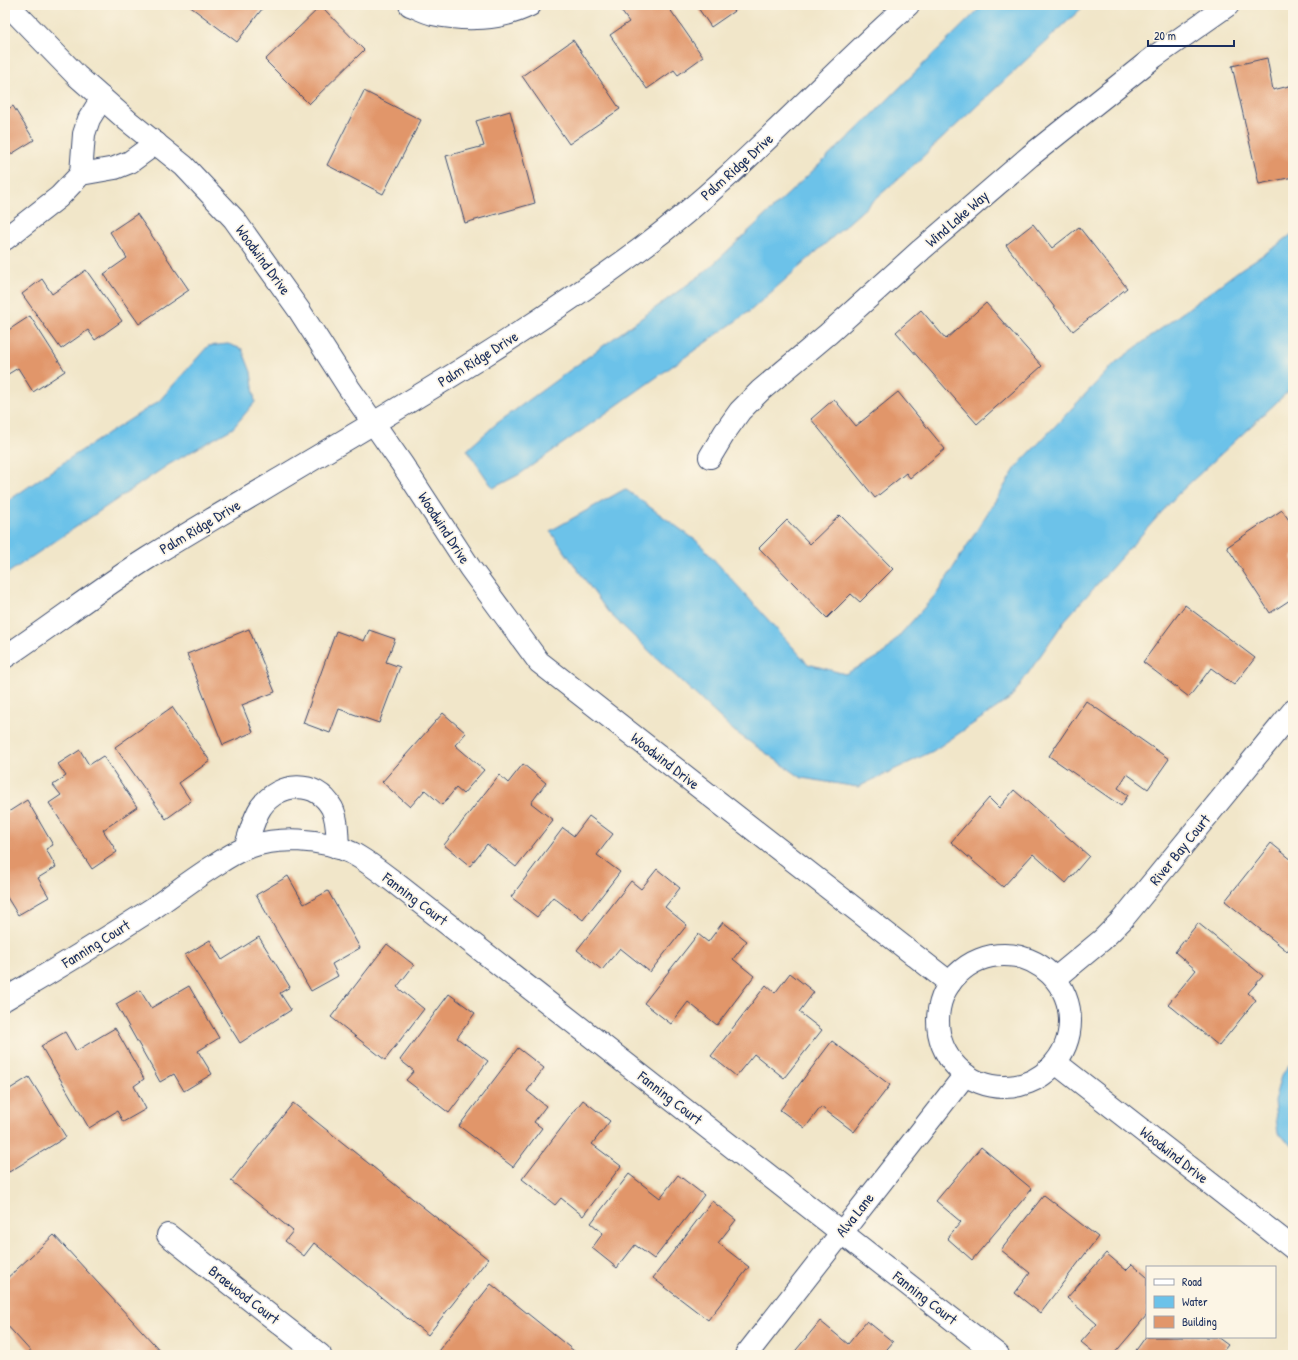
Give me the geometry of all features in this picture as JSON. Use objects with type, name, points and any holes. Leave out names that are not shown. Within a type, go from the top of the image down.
[{"type":"street","name":"Woodwind Drive","points":[[8,5],[49,48],[102,98],[184,166],[234,219],[295,304],[373,424],[402,464],[470,568],[539,662],[950,983]]},
{"type":"street","points":[[410,5],[432,14],[478,18],[500,16],[530,5]]},
{"type":"street","name":"Palm Ridge Drive","points":[[5,657],[148,558],[437,385],[547,315],[644,246],[711,191],[764,144],[908,5]]},
{"type":"street","name":"Wind Lake Way","points":[[710,457],[740,411],[760,391],[828,334],[1030,156],[1154,57],[1228,5]]},
{"type":"street","points":[[81,174],[84,134],[89,119],[102,98]]},
{"type":"street","points":[[5,239],[59,196],[81,174],[115,168],[130,162],[156,143]]},
{"type":"street","name":"River Bay Court","points":[[1056,978],[1102,940],[1122,920],[1293,711]]},
{"type":"street","points":[[246,848],[254,820],[260,808],[268,798],[280,791],[292,787],[316,791],[326,800],[333,810],[337,824],[338,848]]},
{"type":"street","name":"Fanning Court","points":[[5,999],[153,908],[208,869],[246,848],[261,843],[299,840],[320,843],[352,853],[394,882],[998,1355]]},
{"type":"street","points":[[996,956],[1019,957],[1040,966],[1056,978],[1065,993],[1069,1008],[1066,1042],[1056,1063],[1043,1075],[1022,1085],[997,1088],[975,1081],[965,1075],[949,1058],[940,1037],[940,1004],[950,983],[964,969],[984,958],[996,956]]},
{"type":"street","name":"Woodwind Drive","points":[[1056,1063],[1293,1248]]},
{"type":"street","name":"Alva Lane","points":[[746,1355],[965,1075]]},
{"type":"street","name":"Braewood Court","points":[[168,1235],[320,1355]]},
{"type":"water","points":[[983,5],[1085,5],[918,161],[750,311],[520,474],[493,488],[467,450],[496,424],[706,271],[869,118]]},
{"type":"water","points":[[1293,233],[1293,387],[1178,494],[1065,620],[1011,698],[933,751],[858,787],[802,778],[734,731],[608,612],[550,531],[625,489],[698,542],[808,664],[845,674],[882,655],[938,592],[1017,466],[1115,363],[1241,269],[1275,247]]},
{"type":"water","points":[[228,344],[242,349],[251,372],[255,402],[233,428],[168,465],[5,575],[5,503],[70,458],[159,401],[208,346]]},
{"type":"water","points":[[1293,1061],[1293,1145],[1278,1134],[1274,1101],[1281,1076]]},
{"type":"building","points":[[188,5],[265,5],[237,42]]},
{"type":"building","points":[[617,5],[667,5],[703,57],[678,75],[674,70],[647,89],[610,35],[629,22]]},
{"type":"building","points":[[696,5],[743,5],[711,27]]},
{"type":"building","points":[[321,6],[364,50],[309,104],[265,60]]},
{"type":"building","points":[[573,40],[620,109],[569,144],[522,76]]},
{"type":"building","points":[[1267,58],[1273,90],[1293,85],[1293,177],[1259,184],[1232,66]]},
{"type":"building","points":[[364,91],[421,120],[383,194],[327,165]]},
{"type":"building","points":[[13,106],[34,140],[5,158],[5,111]]},
{"type":"building","points":[[510,111],[535,203],[465,223],[446,156],[484,146],[476,121]]},
{"type":"building","points":[[137,214],[189,290],[139,324],[104,274],[127,258],[110,232]]},
{"type":"building","points":[[1033,224],[1052,248],[1079,227],[1127,288],[1073,331],[1006,245]]},
{"type":"building","points":[[86,270],[122,321],[95,340],[88,330],[61,349],[22,294],[42,279],[52,294]]},
{"type":"building","points":[[986,303],[1042,366],[977,424],[896,332],[921,310],[946,339]]},
{"type":"building","points":[[30,316],[65,371],[33,392],[18,368],[5,376],[5,328],[7,331]]},
{"type":"building","points":[[898,392],[945,449],[910,478],[906,473],[875,498],[811,419],[834,399],[856,426]]},
{"type":"building","points":[[1282,510],[1293,526],[1293,598],[1270,613],[1227,547]]},
{"type":"building","points":[[840,515],[893,569],[860,602],[851,594],[827,618],[759,548],[787,520],[810,544]]},
{"type":"building","points":[[1185,605],[1255,658],[1234,685],[1211,668],[1189,697],[1143,662]]},
{"type":"building","points":[[249,629],[275,692],[242,705],[253,732],[223,745],[187,654]]},
{"type":"building","points":[[369,630],[395,639],[386,662],[400,667],[379,723],[339,709],[330,733],[303,723],[336,631],[364,641]]},
{"type":"building","points":[[1086,701],[1169,759],[1148,789],[1127,774],[1118,788],[1128,795],[1121,806],[1049,756]]},
{"type":"building","points":[[172,707],[210,761],[179,783],[191,801],[166,819],[115,747]]},
{"type":"building","points":[[443,713],[466,733],[455,745],[484,770],[463,794],[456,788],[442,805],[425,790],[410,807],[382,782]]},
{"type":"building","points":[[80,750],[89,765],[103,756],[137,807],[103,830],[117,852],[92,869],[49,803],[61,795],[53,785],[66,776],[58,764]]},
{"type":"building","points":[[523,764],[546,783],[531,803],[553,820],[516,867],[487,844],[470,866],[444,845],[499,775],[508,783]]},
{"type":"building","points":[[1014,790],[1089,856],[1066,883],[1033,854],[1003,887],[951,842],[989,798],[999,808]]},
{"type":"building","points":[[27,800],[53,845],[46,849],[56,867],[38,878],[49,897],[18,915],[5,894],[5,814]]},
{"type":"building","points":[[589,816],[613,834],[597,855],[620,872],[583,920],[553,897],[537,917],[511,897],[563,828],[574,836]]},
{"type":"building","points":[[1271,843],[1293,861],[1293,944],[1287,951],[1225,901]]},
{"type":"building","points":[[657,869],[680,888],[665,907],[687,925],[650,972],[620,948],[602,970],[577,950],[631,881],[641,889]]},
{"type":"building","points":[[288,876],[304,904],[328,891],[360,948],[332,964],[338,976],[311,991],[256,895]]},
{"type":"building","points":[[723,922],[747,941],[733,959],[754,976],[717,1025],[688,1002],[671,1024],[644,1003],[698,934],[708,942]]},
{"type":"building","points":[[1198,923],[1263,976],[1248,993],[1256,1000],[1219,1046],[1168,1004],[1196,970],[1175,952]]},
{"type":"building","points":[[259,937],[290,987],[280,993],[291,1010],[240,1043],[185,955],[210,940],[222,960]]},
{"type":"building","points":[[387,944],[414,965],[397,987],[424,1009],[385,1060],[331,1017]]},
{"type":"building","points":[[790,973],[814,992],[799,1012],[822,1030],[784,1078],[754,1054],[736,1076],[711,1056],[766,985],[775,993]]},
{"type":"building","points":[[189,986],[219,1038],[198,1051],[212,1074],[184,1091],[174,1074],[160,1082],[116,1004],[140,990],[151,1008]]},
{"type":"building","points":[[449,994],[475,1013],[457,1038],[488,1061],[449,1113],[406,1080],[414,1071],[400,1060]]},
{"type":"building","points":[[115,1028],[144,1079],[134,1086],[146,1109],[123,1122],[117,1111],[89,1128],[41,1046],[65,1032],[76,1051]]},
{"type":"building","points":[[832,1041],[890,1085],[854,1132],[821,1107],[805,1128],[780,1110]]},
{"type":"building","points":[[518,1048],[544,1068],[527,1091],[546,1106],[534,1122],[542,1128],[513,1167],[459,1126]]},
{"type":"building","points":[[29,1077],[66,1137],[9,1172],[5,1166],[5,1092]]},
{"type":"building","points":[[583,1100],[610,1121],[592,1144],[621,1166],[583,1216],[561,1198],[555,1205],[522,1179]]},
{"type":"building","points":[[293,1103],[488,1259],[428,1335],[314,1243],[304,1256],[285,1241],[293,1231],[231,1181]]},
{"type":"building","points":[[981,1147],[1032,1189],[972,1260],[947,1238],[961,1222],[936,1201]]},
{"type":"building","points":[[629,1174],[660,1198],[678,1175],[704,1195],[654,1259],[635,1245],[617,1268],[592,1248],[603,1233],[591,1223]]},
{"type":"building","points":[[1044,1195],[1098,1237],[1040,1313],[1015,1293],[1030,1273],[1001,1250]]},
{"type":"building","points":[[712,1201],[736,1220],[718,1243],[749,1267],[708,1320],[653,1278]]},
{"type":"building","points":[[54,1235],[164,1355],[34,1355],[5,1323],[5,1280]]},
{"type":"building","points":[[1106,1253],[1126,1270],[1132,1264],[1146,1276],[1146,1316],[1113,1355],[1097,1355],[1081,1342],[1097,1324],[1067,1298]]},
{"type":"building","points":[[491,1284],[579,1355],[435,1355]]},
{"type":"building","points":[[820,1321],[848,1344],[867,1321],[893,1342],[882,1355],[792,1355]]},
{"type":"building","points":[[1146,1336],[1146,1338],[1218,1338],[1228,1345],[1220,1355],[1137,1355],[1134,1353]]}]
